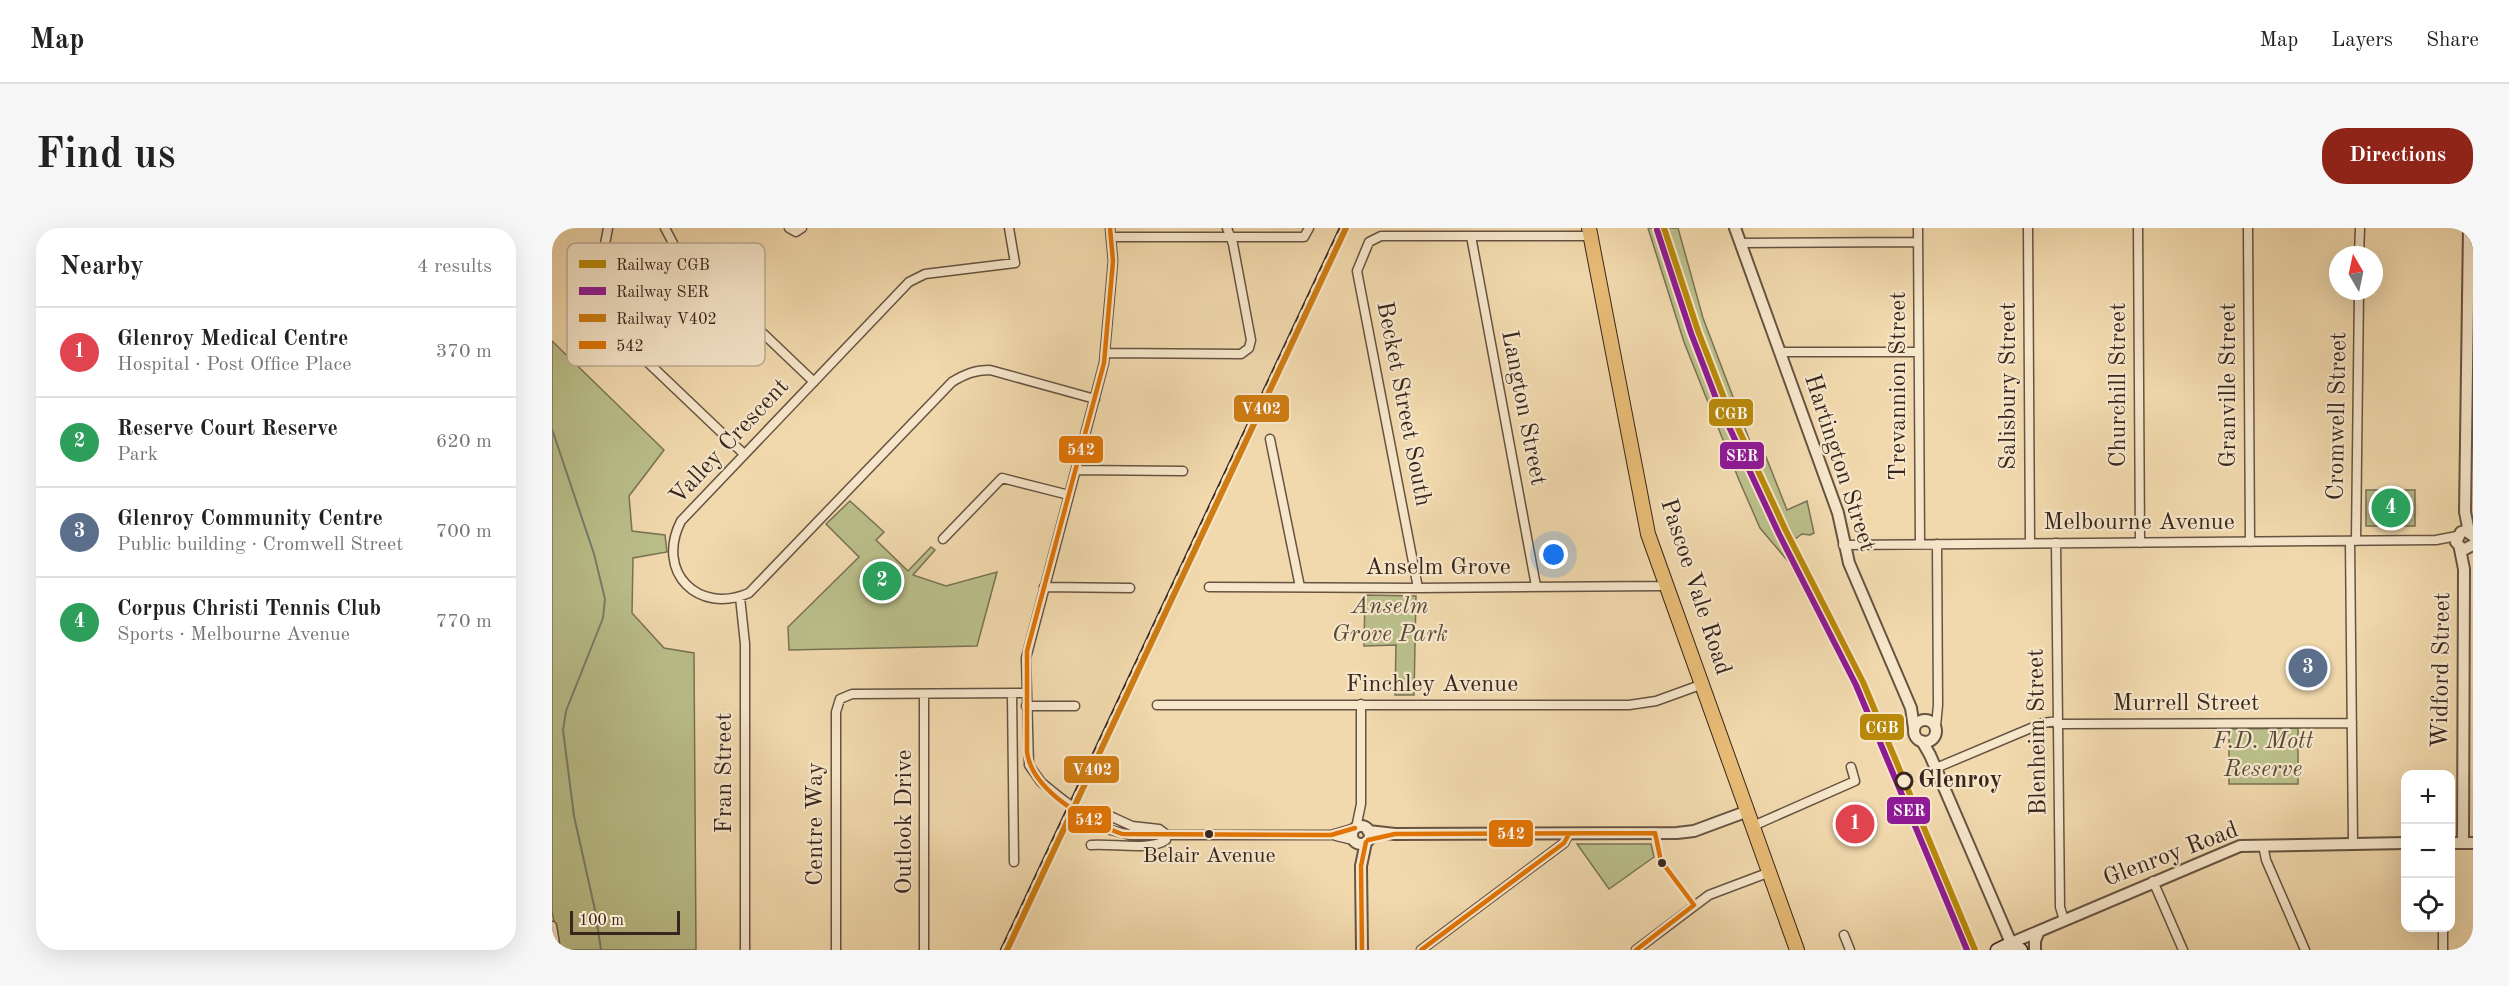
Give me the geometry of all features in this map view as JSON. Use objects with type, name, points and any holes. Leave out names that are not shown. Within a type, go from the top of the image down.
[{"type":"main road","name":"Pascoe Vale Road","points":[[1590,232],[1648,534],[1797,950]]},
{"type":"main road","name":"Glenroy Road","points":[[1997,950],[2016,947]]},
{"type":"street","points":[[605,243],[608,228]]},
{"type":"street","points":[[665,228],[674,243]]},
{"type":"street","points":[[789,228],[796,232],[802,228]]},
{"type":"street","name":"Valley Crescent","points":[[740,597],[711,598],[690,589],[677,572],[672,550],[676,531],[681,521],[909,282],[925,274],[1015,263],[1009,228]]},
{"type":"street","points":[[1106,353],[1241,354],[1249,348],[1251,340],[1227,228]]},
{"type":"street","name":"Hartington Street","points":[[1735,228],[1838,513],[1843,545],[1854,576],[1911,708],[1914,728]]},
{"type":"street","name":"Trevannion Street","points":[[1918,228],[1920,544]]},
{"type":"street","name":"Salisbury Street","points":[[2028,228],[2030,543]]},
{"type":"street","name":"Churchill Street","points":[[2138,228],[2140,543]]},
{"type":"street","name":"Granville Street","points":[[2247,228],[2250,542]]},
{"type":"street","points":[[2360,228],[2360,246]]},
{"type":"street","name":"Widford Street","points":[[2468,843],[2464,569],[2468,540],[2465,512],[2469,228]]},
{"type":"street","points":[[1307,232],[1230,237],[1110,233],[1113,261],[1106,353],[1027,651],[1026,706],[1029,765],[1041,782],[1089,818],[1107,829],[1122,834],[1685,833],[1748,811]]},
{"type":"street","points":[[1466,234],[1590,232]]},
{"type":"street","name":"Becket Street South","points":[[1418,588],[1357,271],[1369,243],[1381,236],[1466,234]]},
{"type":"street","name":"Langton Street","points":[[1466,234],[1536,586]]},
{"type":"street","points":[[1741,243],[1918,242]]},
{"type":"street","name":"Cromwell Street","points":[[2353,844],[2353,541],[2359,300]]},
{"type":"street","points":[[765,335],[814,382]]},
{"type":"street","points":[[1780,352],[1918,352]]},
{"type":"street","points":[[651,366],[744,454]]},
{"type":"street","points":[[740,597],[756,587],[952,382],[963,375],[978,370],[990,370],[1095,399]]},
{"type":"street","points":[[1270,439],[1300,587]]},
{"type":"street","points":[[1076,470],[1184,471]]},
{"type":"street","points":[[943,539],[1002,478],[1069,495]]},
{"type":"street","name":"Melbourne Avenue","points":[[1843,545],[2468,540]]},
{"type":"street","name":"Blenheim Street","points":[[2056,543],[2060,907],[2064,920]]},
{"type":"street","points":[[1929,722],[1938,703],[1937,544]]},
{"type":"street","name":"Anselm Grove","points":[[1209,587],[1418,588],[1660,586],[1667,584]]},
{"type":"street","points":[[1044,587],[1130,588]]},
{"type":"street","name":"Fran Street","points":[[740,597],[745,644],[745,950]]},
{"type":"street","name":"Finchley Avenue","points":[[1157,705],[1629,705],[1656,701],[1703,684]]},
{"type":"street","points":[[924,694],[1026,693]]},
{"type":"street","name":"Centre Way","points":[[836,950],[836,712],[840,699],[852,694],[924,694]]},
{"type":"street","name":"Outlook Drive","points":[[924,694],[924,950]]},
{"type":"street","points":[[1012,694],[1014,862]]},
{"type":"street","points":[[1361,705],[1362,950]]},
{"type":"street","points":[[1026,706],[1075,706]]},
{"type":"street","name":"Hartington Street","points":[[1911,708],[1929,722]]},
{"type":"street","points":[[1918,722],[1929,722],[1936,733],[1927,740],[1916,738],[1914,728],[1918,722]]},
{"type":"street","name":"Murrell Street","points":[[1936,768],[2043,723],[2352,723]]},
{"type":"street","points":[[1927,740],[1930,755],[2016,947]]},
{"type":"street","points":[[1753,826],[1855,781],[1851,767]]},
{"type":"street","points":[[1110,816],[1132,826],[1159,829],[1167,835]]},
{"type":"street","points":[[1548,853],[1551,847],[1551,834]]},
{"type":"street","points":[[1421,950],[1564,843],[1569,834]]},
{"type":"street","points":[[1091,845],[1158,844],[1165,842],[1167,835]]},
{"type":"street","name":"Glenroy Road","points":[[2016,947],[2039,931],[2233,848],[2263,845],[2401,843]]},
{"type":"street","points":[[2263,845],[2266,860],[2305,950]]},
{"type":"street","points":[[1636,950],[1709,895],[1770,873]]},
{"type":"street","points":[[2153,881],[2183,950]]},
{"type":"street","points":[[552,926],[556,950]]},
{"type":"street","points":[[2035,950],[2034,942],[2039,931]]},
{"type":"street","points":[[2443,932],[2443,950]]},
{"type":"street","points":[[1844,935],[1850,950]]},
{"type":"green space","points":[[1648,228],[1658,228],[1701,358],[1718,400],[1755,484],[1796,566],[1793,567],[1760,528],[1684,342]]},
{"type":"green space","points":[[1668,228],[1678,228],[1703,318],[1757,460],[1766,457],[1787,510],[1807,501],[1814,533],[1810,535],[1802,534],[1795,539],[1757,463],[1723,386],[1693,308]]},
{"type":"green space","points":[[552,341],[567,356],[567,366],[578,366],[664,450],[629,496],[632,531],[665,535],[667,552],[633,558],[632,613],[664,648],[694,653],[696,950],[559,950],[552,911]]},
{"type":"green space","points":[[2366,490],[2415,490],[2415,526],[2366,526]]},
{"type":"green space","points":[[850,501],[884,532],[876,540],[908,571],[931,547],[935,550],[913,575],[946,586],[997,572],[977,646],[789,650],[788,627],[859,557],[826,524]]},
{"type":"green space","name":"Anselm Grove Park","points":[[1365,595],[1416,596],[1414,695],[1395,695],[1396,645],[1364,646]]},
{"type":"green space","name":"F.D. Mott Reserve","points":[[2298,728],[2298,784],[2229,784],[2229,729]]},
{"type":"green space","points":[[1577,844],[1651,844],[1654,857],[1609,889]]},
{"type":"waterway","points":[[552,429],[594,554],[605,599],[603,618],[566,711],[563,730],[574,816],[595,910],[601,950]]},
{"type":"railway","points":[[1002,950],[1341,228]]},
{"type":"rail line","name":"V402","points":[[1007,950],[1346,228]]},
{"type":"rail line","name":"CGB","points":[[1664,228],[1698,331],[1724,398],[1786,531],[1863,682],[1975,950]]},
{"type":"rail line","name":"SER","points":[[1657,230],[1691,333],[1717,401],[1779,534],[1856,685],[1967,950]]},
{"type":"transit line","name":"542","points":[[1110,228],[1113,261],[1104,363],[1027,651],[1027,752],[1031,766],[1039,780],[1064,803],[1094,822],[1122,834],[1331,835],[1355,828]]},
{"type":"transit line","name":"542","points":[[1655,833],[1661,861],[1694,905]]},
{"type":"transit line","name":"542","points":[[1368,840],[1395,834],[1655,833]]},
{"type":"transit line","name":"542","points":[[1421,950],[1564,843],[1569,834]]},
{"type":"transit line","name":"542","points":[[1362,950],[1361,866],[1366,842]]},
{"type":"transit line","name":"542","points":[[1636,950],[1694,905]]},
{"type":"place","name":"Corpus Christi Tennis Club","points":[[2391,508]]},
{"type":"place","name":"Reserve Court Reserve","points":[[882,581]]},
{"type":"place","name":"Glenroy Community Centre","points":[[2308,668]]},
{"type":"place","name":"Glenroy","points":[[1904,781]]},
{"type":"place","name":"Glenroy Medical Centre","points":[[1855,824]]},
{"type":"place","name":"Belair Avenue","points":[[1209,834]]}]
